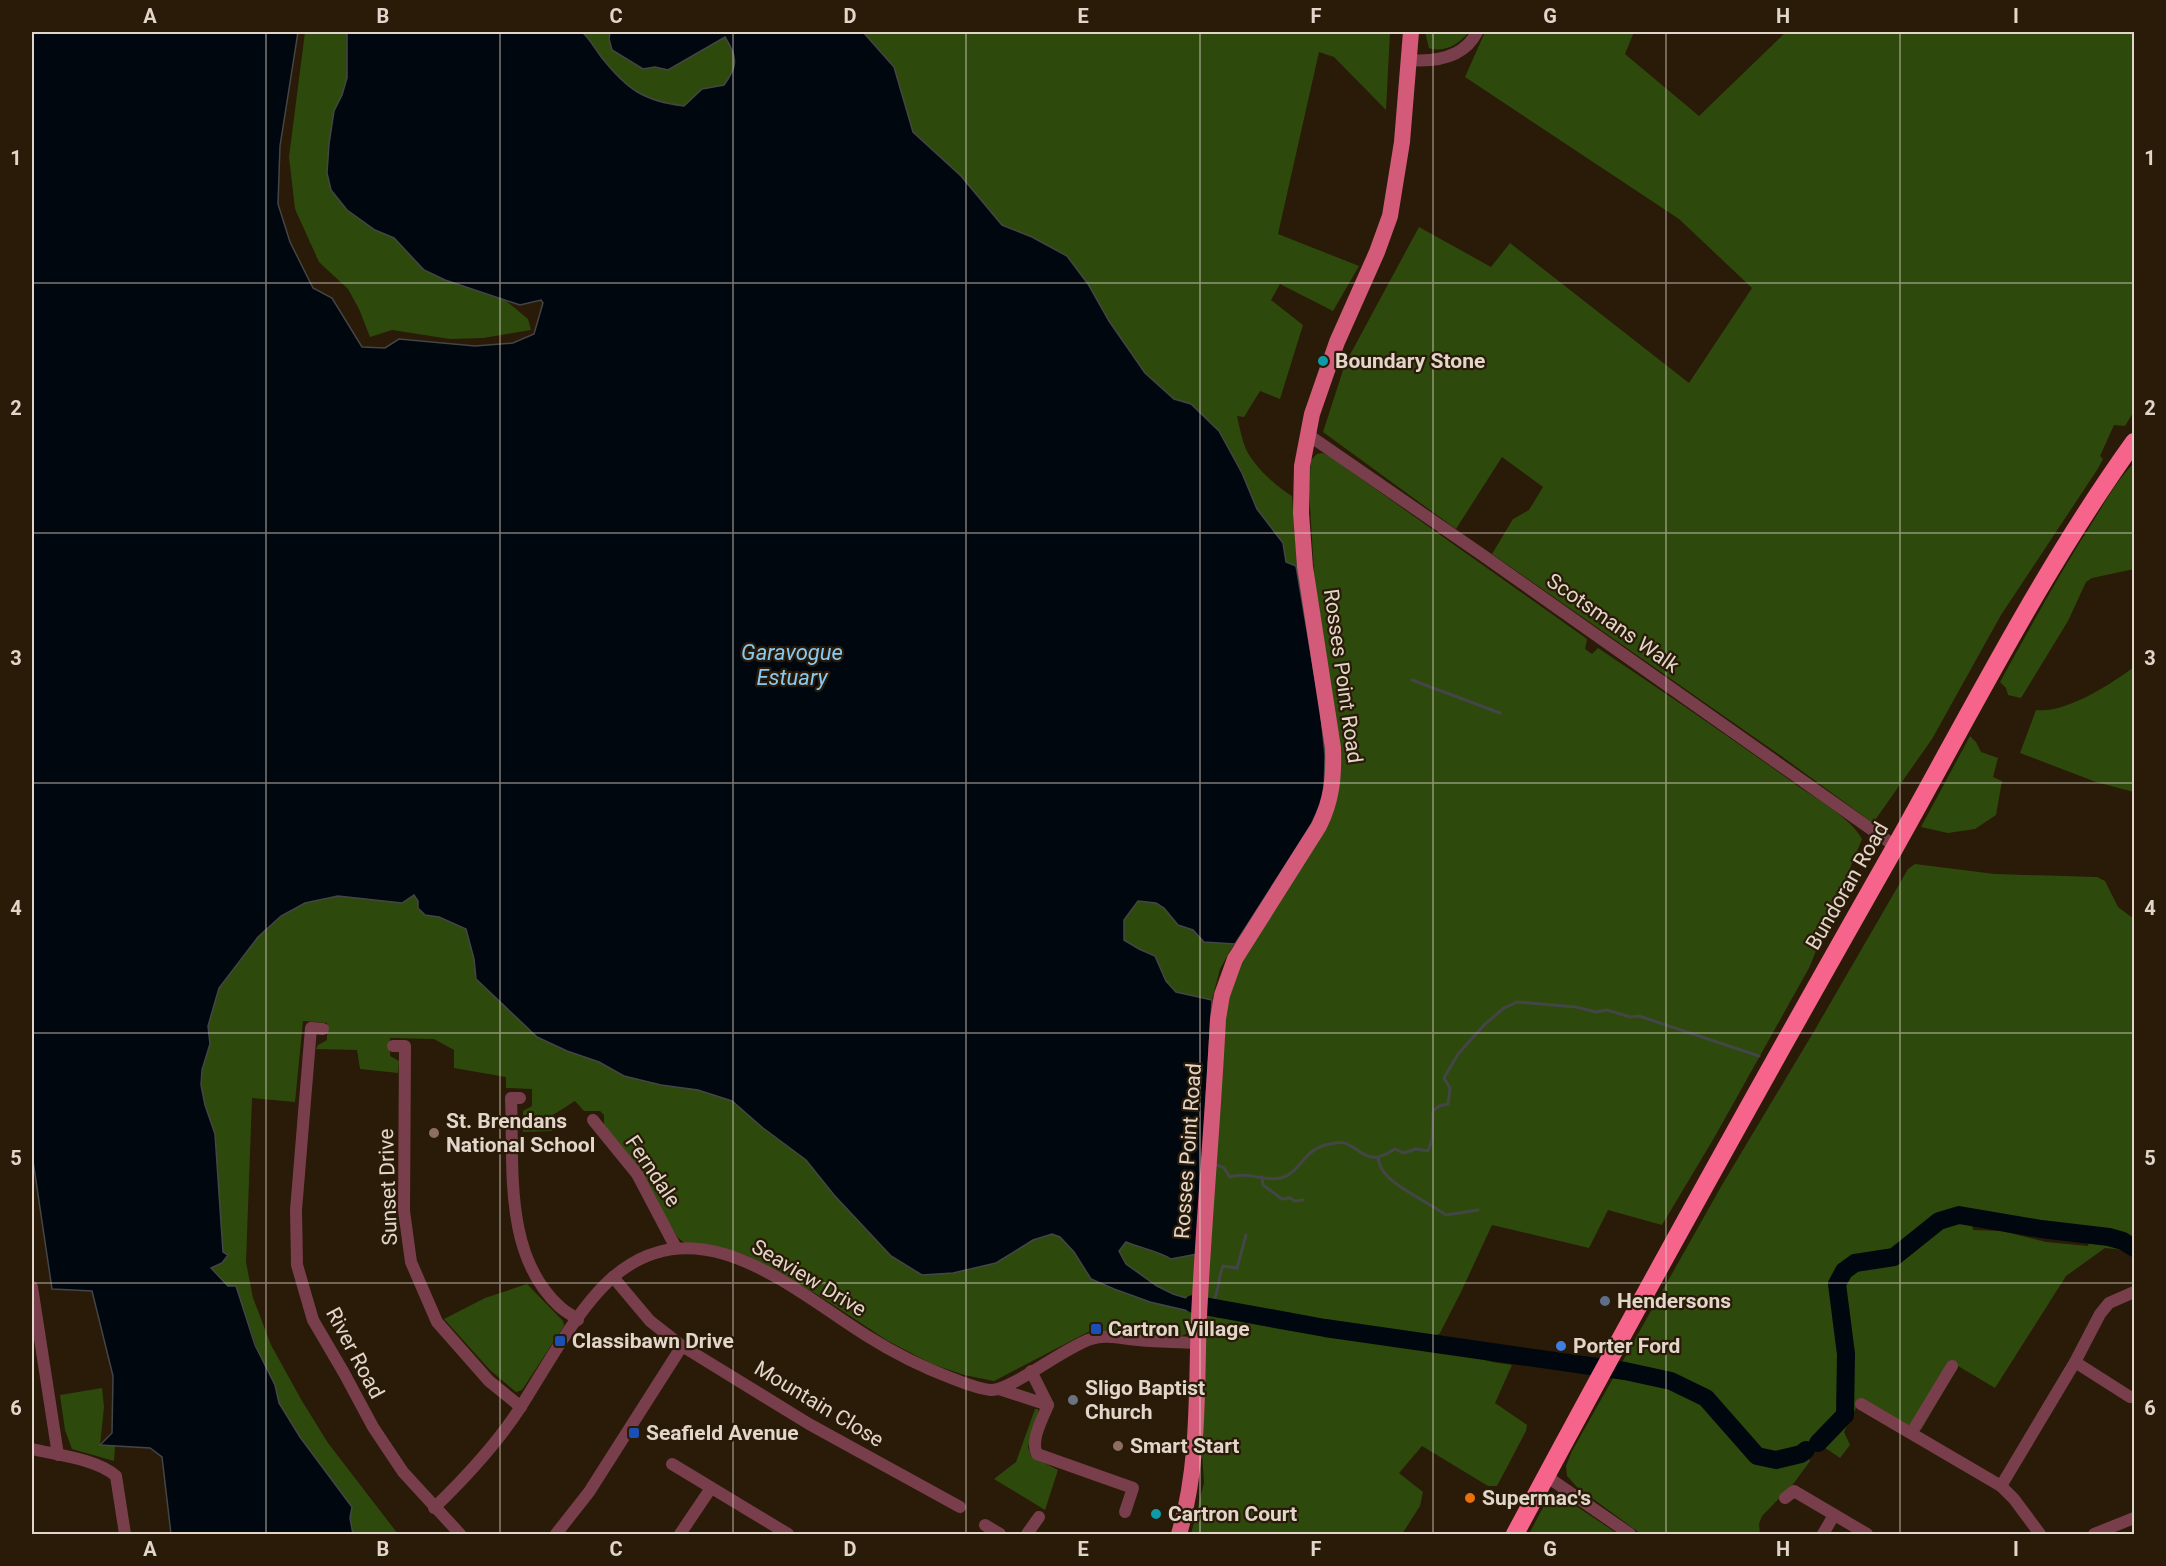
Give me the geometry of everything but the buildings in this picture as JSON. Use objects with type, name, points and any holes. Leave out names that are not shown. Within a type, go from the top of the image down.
[{"type":"highway","name":"Bundoran Road","points":[[1515,1534],[1597,1381],[1981,688],[2061,552],[2134,442]]},
{"type":"main road","name":"Rosses Point Road","points":[[1179,1534],[1189,1492],[1193,1457],[1199,1314],[1218,1020],[1222,994],[1235,959],[1319,826],[1327,811],[1332,790],[1333,748],[1305,567],[1301,513],[1302,466],[1307,434],[1336,342],[1377,252],[1390,216],[1401,150],[1411,32]]},
{"type":"street","points":[[1409,60],[1442,59],[1460,52],[1477,32]]},
{"type":"street","name":"Scotsmans Walk","points":[[1307,434],[1472,547],[1895,846]]},
{"type":"street","name":"River Road","points":[[323,1029],[311,1028],[296,1210],[297,1265],[313,1320],[373,1427],[403,1472],[460,1534]]},
{"type":"street","name":"Sunset Drive","points":[[393,1046],[405,1046],[404,1211],[411,1262],[437,1322],[489,1381],[520,1407]]},
{"type":"street","points":[[520,1098],[511,1098],[512,1156],[518,1226],[532,1271],[559,1306],[578,1320]]},
{"type":"street","name":"Ferndale","points":[[593,1120],[637,1174],[676,1248]]},
{"type":"street","name":"Seaview Drive","points":[[434,1508],[476,1467],[602,1287],[614,1276],[652,1252],[676,1248],[734,1256],[781,1279],[867,1336],[916,1363],[964,1383],[993,1390],[999,1389],[1048,1405]]},
{"type":"street","name":"Mountain Close","points":[[614,1276],[650,1321],[682,1346],[809,1424],[960,1507]]},
{"type":"street","points":[[32,1287],[58,1455]]},
{"type":"street","points":[[2001,1486],[2075,1362],[2100,1314],[2109,1303],[2134,1292]]},
{"type":"street","points":[[999,1389],[1072,1348],[1097,1338],[1199,1342]]},
{"type":"street","points":[[556,1534],[589,1492],[682,1346]]},
{"type":"street","points":[[2075,1362],[2100,1380],[2134,1397]]},
{"type":"street","points":[[1912,1432],[1953,1366]]},
{"type":"street","points":[[1031,1371],[1048,1405],[1035,1441],[1036,1454],[1133,1488],[1125,1512]]},
{"type":"street","points":[[1861,1404],[2001,1486],[2014,1499],[2040,1534]]},
{"type":"street","points":[[32,1449],[98,1465],[116,1476],[124,1534]]},
{"type":"street","points":[[672,1464],[788,1534]]},
{"type":"street","points":[[1546,1476],[1630,1534]]},
{"type":"street","points":[[680,1534],[711,1488]]},
{"type":"street","points":[[1785,1498],[1794,1491],[1867,1534]]},
{"type":"street","points":[[1823,1534],[1834,1515]]},
{"type":"street","points":[[1028,1534],[1039,1517]]},
{"type":"street","points":[[2094,1534],[2134,1518]]},
{"type":"street","points":[[985,1525],[1000,1534]]},
{"type":"green space","name":"Garavogue Estuary","points":[[298,32],[280,146],[278,204],[290,242],[313,288],[332,298],[362,347],[385,348],[399,339],[475,346],[513,343],[534,334],[543,303],[541,300],[520,305],[505,300],[528,319],[531,330],[483,338],[450,339],[392,330],[370,337],[348,289],[319,262],[295,209],[289,157],[305,32],[1390,32],[1386,110],[1334,57],[1319,52],[1278,234],[1359,266],[1333,311],[1280,284],[1271,300],[1303,325],[1280,399],[1260,391],[1244,417],[1237,416],[1244,444],[1252,459],[1271,480],[1292,496],[1298,579],[1325,755],[1311,825],[1230,951],[1220,969],[1212,1000],[1193,1330],[1182,1336],[1092,1330],[994,1381],[964,1375],[932,1364],[888,1341],[818,1295],[748,1256],[724,1248],[685,1243],[678,1238],[604,1128],[604,1115],[600,1111],[584,1111],[575,1101],[548,1118],[552,1131],[523,1132],[523,1111],[532,1106],[532,1089],[506,1088],[506,1077],[454,1068],[454,1050],[434,1039],[390,1038],[390,1056],[399,1061],[398,1073],[360,1069],[357,1050],[316,1049],[318,1045],[327,1040],[327,1023],[303,1021],[295,1102],[252,1098],[246,1262],[253,1298],[271,1345],[302,1401],[328,1443],[398,1534],[320,1534],[236,1286],[228,1287],[211,1268],[123,801]]},
{"type":"green space","points":[[1425,32],[1469,32],[1456,44],[1435,49],[1429,48]]},
{"type":"green space","points":[[1485,32],[1634,32],[1625,54],[1699,116],[1786,32],[2134,32],[2134,411],[2125,426],[2114,425],[2100,456],[2103,459],[2097,470],[2001,615],[1932,739],[1873,823],[1492,554],[1513,519],[1529,510],[1543,487],[1502,457],[1456,529],[1323,432],[1345,364],[1419,227],[1491,267],[1510,243],[1689,383],[1752,288],[1679,219],[1465,77]]},
{"type":"green space","points":[[1322,453],[1587,639],[1585,649],[1592,654],[1598,648],[1832,809],[1857,831],[1862,839],[1809,968],[1714,1138],[1662,1225],[1608,1210],[1589,1248],[1492,1225],[1440,1333],[1434,1338],[1322,1326],[1248,1307],[1206,1303],[1223,1030],[1230,994],[1243,958],[1329,818],[1309,490],[1311,460],[1317,454]]},
{"type":"green space","points":[[2134,463],[2134,569],[2092,578],[2086,582],[2068,621],[2021,698],[2008,695],[2006,688],[2000,682],[2080,542],[2117,484]]},
{"type":"green space","points":[[2134,667],[2134,792],[2096,782],[2020,753],[2036,710],[2048,710],[2074,703],[2101,689]]},
{"type":"green space","points":[[1970,736],[1981,752],[1998,758],[1993,777],[2002,781],[1996,815],[1975,829],[1948,833],[1921,827]]},
{"type":"green space","points":[[1915,864],[1995,874],[2097,877],[2105,881],[2118,907],[2134,919],[2134,1256],[2124,1250],[2105,1248],[2066,1276],[1995,1388],[1958,1366],[1921,1430],[1861,1398],[1844,1432],[1850,1445],[1840,1458],[1818,1443],[1796,1451],[1778,1454],[1765,1451],[1744,1434],[1709,1394],[1713,1412],[1740,1442],[1740,1450],[1767,1465],[1787,1464],[1807,1453],[1810,1461],[1794,1483],[1762,1516],[1759,1524],[1760,1534],[1641,1534],[1577,1487],[1567,1476],[1566,1466],[1572,1451],[1722,1185],[1908,869]],"holes":[[[1970,1212],[2021,1222],[2092,1228],[2088,1246],[2046,1242],[2002,1231],[1973,1230]]]},
{"type":"green space","points":[[527,1284],[563,1321],[564,1326],[522,1390],[516,1392],[490,1370],[444,1319],[485,1298]]},
{"type":"green space","points":[[1206,1315],[1219,1318],[1228,1315],[1298,1331],[1442,1347],[1492,1362],[1512,1365],[1495,1403],[1527,1425],[1526,1431],[1497,1486],[1488,1486],[1422,1446],[1399,1473],[1423,1492],[1420,1506],[1402,1534],[1191,1534],[1204,1483],[1202,1453]]},
{"type":"green space","points":[[102,1388],[104,1407],[100,1445],[115,1446],[114,1461],[72,1449],[65,1430],[60,1395]]},
{"type":"green space","points":[[1035,1409],[1038,1409],[1039,1414],[1028,1447],[1031,1456],[1058,1470],[1045,1510],[994,1479],[1016,1462]]},
{"type":"green space","points":[[1551,1496],[1561,1496],[1618,1534],[1529,1534]]},
{"type":"water","name":"Garavogue Estuary","points":[[32,32],[298,32],[280,146],[278,204],[290,242],[313,288],[332,298],[362,347],[385,348],[399,339],[475,346],[513,343],[534,334],[543,303],[541,300],[520,305],[445,280],[424,270],[394,238],[375,230],[347,210],[331,190],[327,173],[329,144],[334,111],[347,78],[347,32],[582,32],[611,69],[637,92],[657,101],[684,106],[702,89],[724,85],[729,78],[735,62],[725,37],[668,70],[655,67],[643,69],[612,50],[610,32],[863,32],[894,67],[913,132],[961,176],[1002,225],[1032,237],[1067,256],[1088,284],[1109,321],[1145,373],[1174,399],[1191,404],[1219,431],[1242,473],[1257,509],[1283,543],[1286,562],[1296,566],[1320,707],[1325,755],[1324,796],[1311,825],[1235,944],[1204,942],[1193,930],[1178,925],[1164,908],[1156,903],[1138,901],[1124,920],[1124,940],[1155,956],[1166,981],[1176,992],[1212,1000],[1197,1254],[1171,1259],[1126,1242],[1119,1251],[1126,1264],[1157,1286],[1193,1300],[1193,1312],[1150,1302],[1091,1279],[1074,1252],[1060,1237],[1052,1234],[1033,1240],[996,1263],[953,1273],[922,1275],[891,1256],[834,1195],[806,1160],[732,1101],[698,1090],[661,1085],[624,1076],[599,1062],[537,1037],[476,979],[474,959],[466,929],[439,917],[425,915],[418,908],[418,901],[414,895],[402,903],[338,896],[305,903],[281,916],[258,937],[219,988],[208,1026],[210,1044],[202,1070],[201,1085],[215,1134],[223,1252],[228,1255],[222,1263],[211,1268],[228,1286],[236,1286],[255,1345],[275,1385],[279,1403],[300,1437],[352,1507],[350,1518],[353,1534],[171,1534],[162,1457],[150,1448],[100,1445],[112,1433],[113,1376],[92,1291],[52,1289],[32,1154]]},
{"type":"waterway","points":[[1412,680],[1500,713]]},
{"type":"waterway","points":[[1215,1164],[1224,1168],[1230,1177],[1243,1175],[1275,1179],[1294,1171],[1314,1150],[1333,1143],[1344,1143],[1373,1157],[1382,1156],[1395,1149],[1403,1153],[1416,1149],[1428,1151],[1432,1140],[1433,1111],[1439,1106],[1448,1104],[1450,1088],[1444,1078],[1458,1054],[1485,1024],[1504,1008],[1517,1002],[1576,1007],[1596,1012],[1607,1010],[1630,1017],[1639,1016],[1759,1056]]},
{"type":"waterway","points":[[1378,1158],[1383,1171],[1395,1183],[1446,1215],[1478,1210]]},
{"type":"waterway","points":[[1262,1177],[1263,1185],[1282,1199],[1303,1200]]},
{"type":"waterway","points":[[1818,1443],[1845,1415],[1846,1354],[1837,1284],[1844,1271],[1855,1263],[1894,1257],[1939,1221],[1959,1215],[2041,1229],[2109,1237],[2123,1241],[2134,1248]]},
{"type":"waterway","points":[[1211,1306],[1216,1296],[1223,1266],[1237,1268],[1246,1235]]},
{"type":"waterway","points":[[1193,1304],[1325,1328],[1625,1371],[1671,1381],[1706,1398],[1757,1456],[1776,1460],[1801,1454],[1806,1450]]},
{"type":"waterway","points":[[1806,1450],[1818,1443]]},
{"type":"place","name":"Boundary Stone","points":[[1323,361]]},
{"type":"place","name":"St. Brendans National School","points":[[434,1133]]},
{"type":"place","name":"Hendersons","points":[[1605,1301]]},
{"type":"place","name":"Cartron Village","points":[[1096,1329]]},
{"type":"place","name":"Classibawn Drive","points":[[560,1341]]},
{"type":"place","name":"Porter Ford","points":[[1561,1346]]},
{"type":"place","name":"Sligo Baptist Church","points":[[1073,1400]]},
{"type":"place","name":"Seafield Avenue","points":[[634,1433]]},
{"type":"place","name":"Smart Start","points":[[1118,1446]]},
{"type":"place","name":"Supermac's","points":[[1470,1498]]},
{"type":"place","name":"Cartron Court","points":[[1156,1514]]}]
